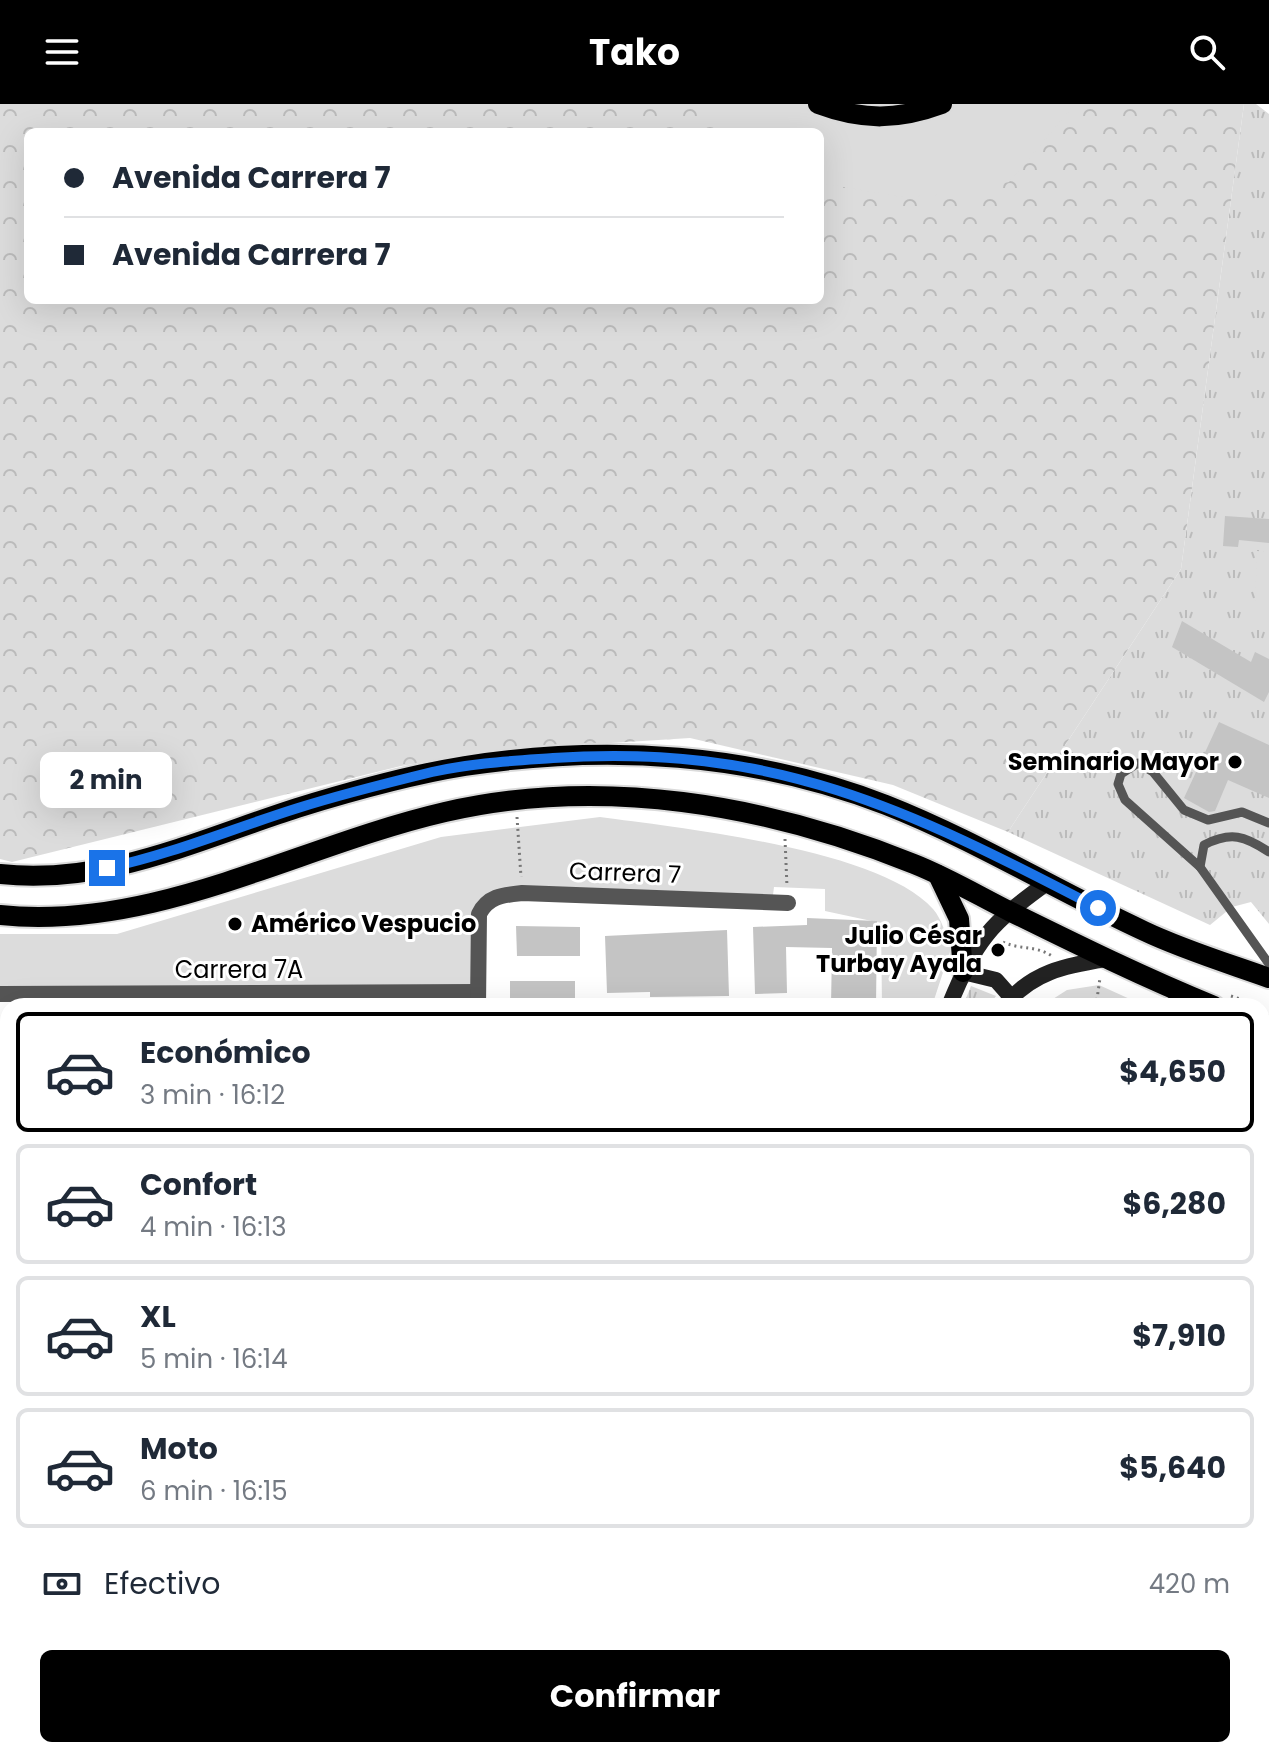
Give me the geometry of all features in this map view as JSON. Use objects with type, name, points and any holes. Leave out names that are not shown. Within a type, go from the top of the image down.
[{"type":"main road","points":[[818,104],[873,118],[912,115],[942,104]]},
{"type":"main road","points":[[0,874],[71,875],[131,863],[297,808],[435,772],[521,760],[647,754],[768,769],[851,793],[960,837],[1146,932],[1269,978]]},
{"type":"main road","points":[[0,915],[56,917],[151,902],[405,822],[516,798],[558,794],[644,796],[785,824],[855,843],[938,875],[1009,911],[1104,968],[1212,998]]},
{"type":"main road","points":[[938,875],[959,919],[963,972]]},
{"type":"main road","points":[[952,998],[963,972],[990,928],[1048,882]]},
{"type":"main road","points":[[1012,998],[1042,973],[1104,968]]},
{"type":"main road","points":[[963,972],[996,980],[1006,998]]},
{"type":"street","name":"Carrera 7","points":[[478,998],[478,925],[484,904],[493,898],[522,893],[788,903]]},
{"type":"street","name":"Carrera 7A","points":[[0,994],[382,998]]},
{"type":"lane","points":[[1269,823],[1242,812],[1208,820],[1184,810],[1153,772],[1138,763],[1128,766],[1118,784],[1125,800],[1200,867],[1269,964]]},
{"type":"lane","points":[[1200,867],[1204,845],[1220,837],[1246,837],[1269,852]]},
{"type":"lane","points":[[1167,985],[1173,998]]},
{"type":"path","points":[[516,798],[522,893]]},
{"type":"path","points":[[785,824],[788,903]]},
{"type":"path","points":[[997,938],[1013,947],[1038,947],[1052,956]]},
{"type":"path","points":[[1098,998],[1104,968]]},
{"type":"green space","points":[[0,104],[1244,104],[1181,569],[1008,832],[893,785],[690,738],[499,750],[401,766],[12,862],[0,859]]},
{"type":"green space","points":[[710,104],[1075,104],[1009,182],[953,194],[902,197],[824,184],[824,128],[736,128]]},
{"type":"green space","points":[[1244,104],[1256,104],[1269,114],[1269,924],[1251,902],[1232,907],[1210,925],[1008,832],[1181,569]]},
{"type":"green space","points":[[1257,551],[1269,552],[1269,601],[1255,601]]},
{"type":"green space","points":[[600,817],[777,845],[826,856],[907,888],[936,913],[951,948],[935,998],[882,998],[881,923],[825,911],[825,889],[774,887],[772,903],[522,893],[484,904],[478,992],[0,994],[0,934],[117,934],[441,837]]},
{"type":"green space","points":[[1099,985],[1128,998],[1054,998],[1067,990]]},
{"type":"green space","points":[[971,986],[996,996],[995,998],[966,998]]},
{"type":"building","points":[[1225,516],[1269,519],[1269,543],[1239,540],[1238,547],[1223,546]]},
{"type":"building","points":[[1182,621],[1251,662],[1255,652],[1269,659],[1269,692],[1264,702],[1172,647]]},
{"type":"building","name":"Seminario Mayor","points":[[1219,722],[1269,745],[1269,798],[1228,780],[1215,811],[1209,812],[1184,798]]},
{"type":"building","points":[[807,918],[877,921],[876,998],[831,998],[832,948],[786,947],[787,993],[755,994],[753,927],[807,925]]},
{"type":"building","points":[[516,926],[580,927],[580,956],[517,956]]},
{"type":"building","points":[[727,930],[729,996],[650,997],[650,992],[607,993],[605,936]]},
{"type":"building","points":[[510,981],[575,981],[575,998],[510,998]]},
{"type":"place","name":"Seminario Mayor","points":[[1235,762]]},
{"type":"place","name":"Américo Vespucio","points":[[235,924]]},
{"type":"place","name":"Julio César Turbay Ayala","points":[[998,950]]},
{"type":"route","points":[[107,868],[191,845],[314,803],[435,772],[515,760],[647,754],[768,769],[851,793],[960,837],[1098,908]]}]
